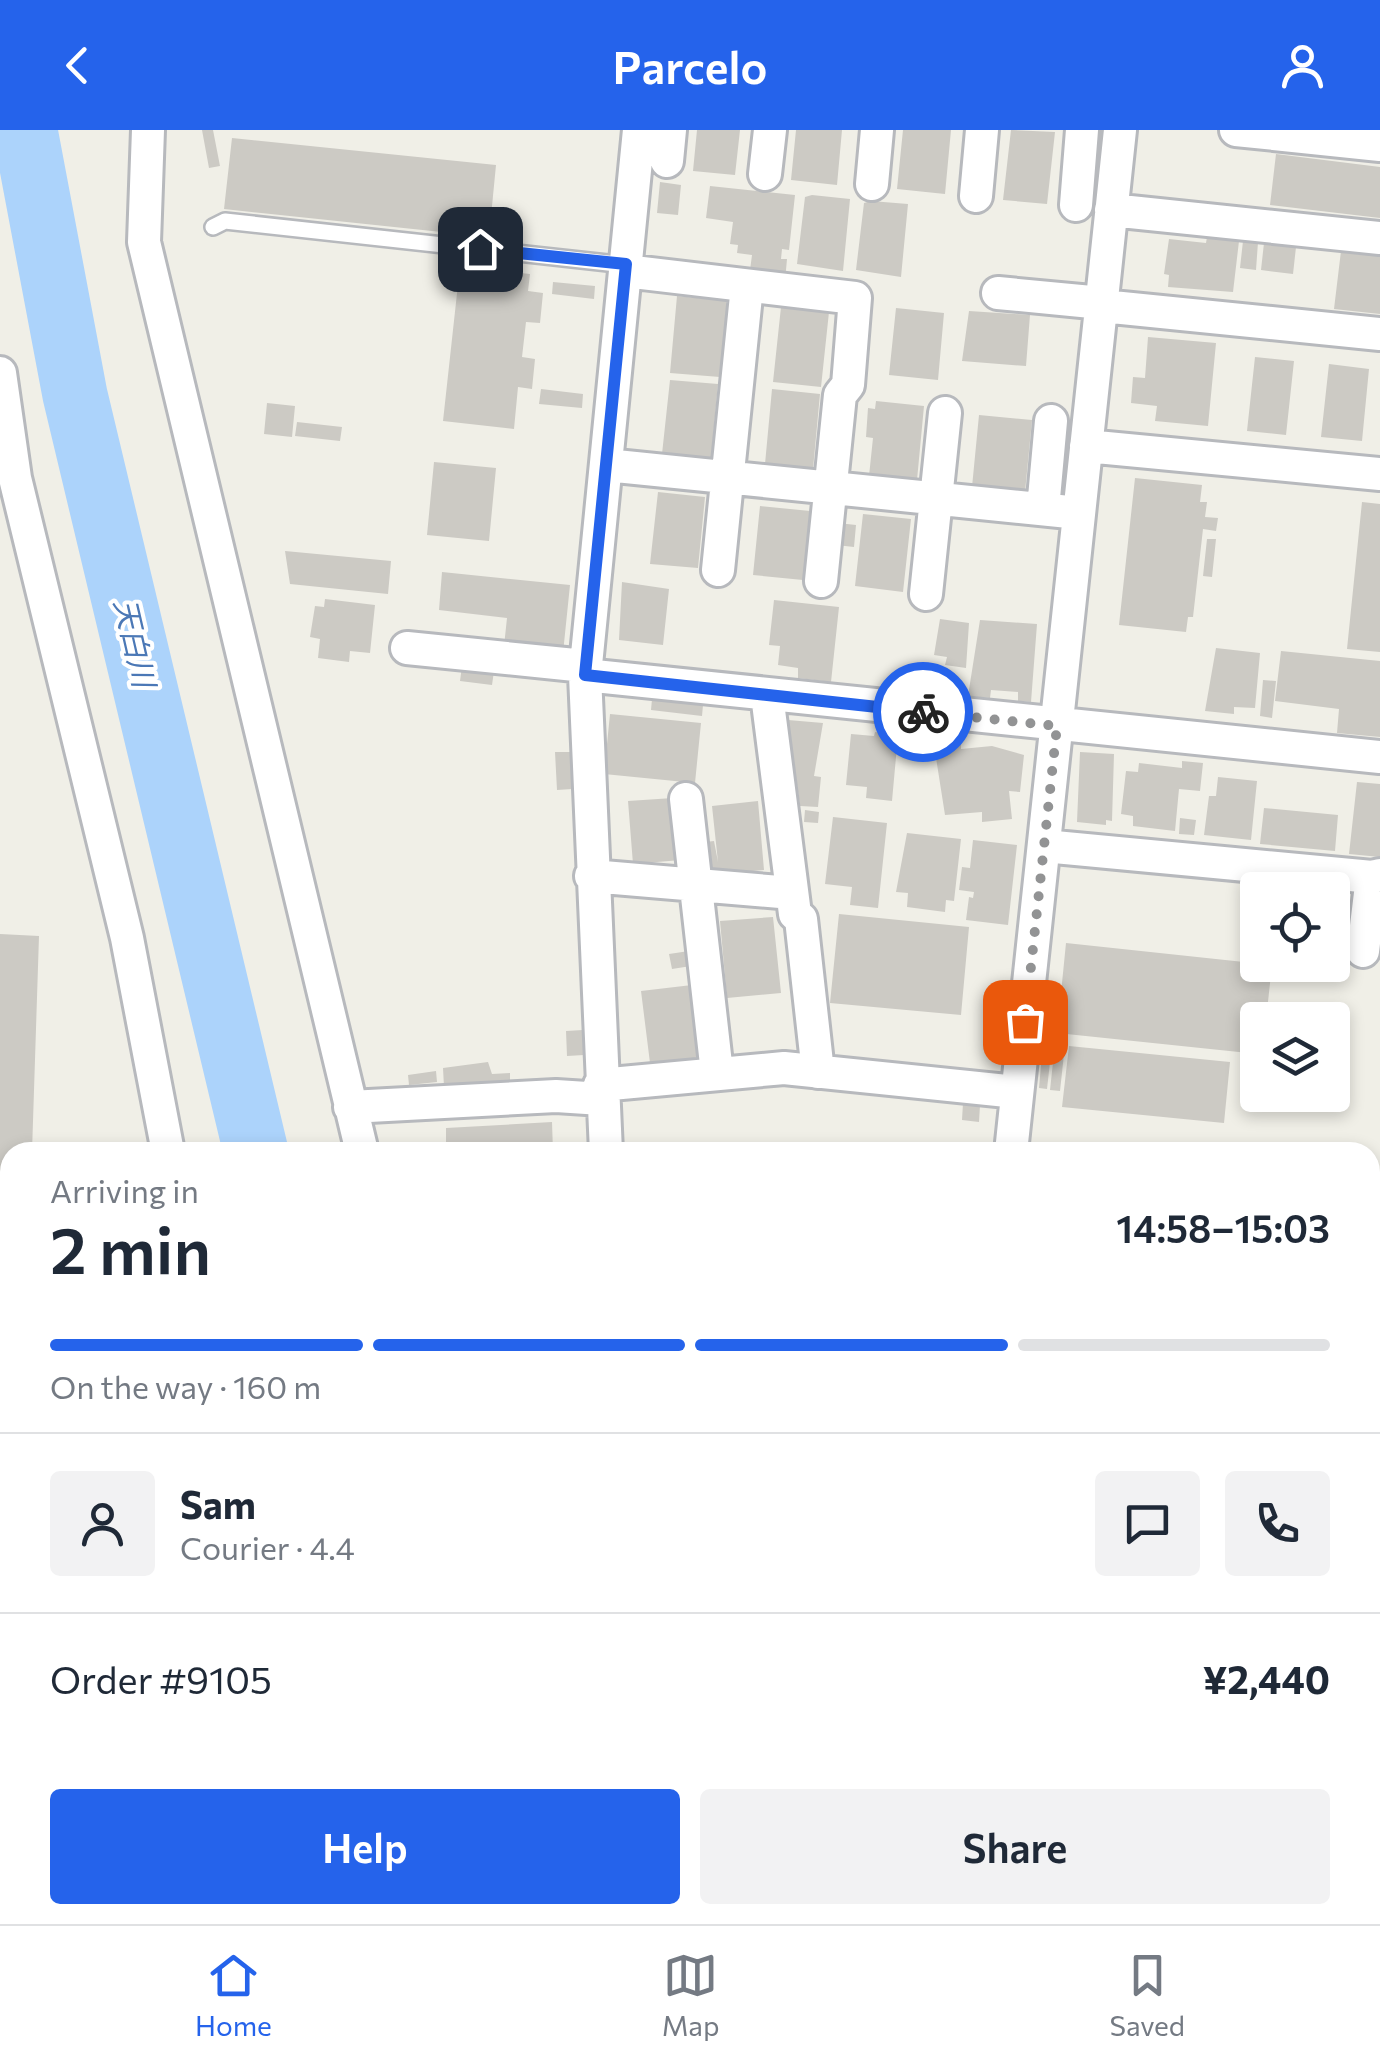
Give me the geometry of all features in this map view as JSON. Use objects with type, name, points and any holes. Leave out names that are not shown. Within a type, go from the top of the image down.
[{"type":"street","points":[[126,130],[142,200]]},
{"type":"street","points":[[148,130],[142,200],[144,242],[189,444],[359,1142]]},
{"type":"street","points":[[605,1142],[585,671],[639,130]]},
{"type":"street","points":[[765,174],[770,130]]},
{"type":"street","points":[[872,184],[877,130]]},
{"type":"street","points":[[976,196],[982,130]]},
{"type":"street","points":[[1076,205],[1082,130]]},
{"type":"street","points":[[1012,1142],[1120,130]]},
{"type":"street","points":[[1236,130],[1380,145]]},
{"type":"street","points":[[1111,210],[1380,238]]},
{"type":"street","points":[[625,268],[855,298],[848,385],[840,395],[821,581]]},
{"type":"street","points":[[718,570],[747,286]]},
{"type":"street","points":[[998,294],[1380,334]]},
{"type":"street","points":[[0,373],[15,478],[127,938],[166,1142]]},
{"type":"street","points":[[926,594],[944,413]]},
{"type":"street","points":[[1043,509],[1050,421]]},
{"type":"street","points":[[1086,446],[1380,474]]},
{"type":"street","points":[[606,465],[1079,513]]},
{"type":"street","points":[[407,648],[767,695],[1380,757]]},
{"type":"street","points":[[767,695],[795,914],[801,919],[818,1072]]},
{"type":"street","points":[[686,799],[718,1073]]},
{"type":"street","points":[[1044,846],[1376,876],[1363,951]]},
{"type":"street","points":[[592,876],[792,894]]},
{"type":"street","points":[[350,1108],[601,1092],[718,1073],[784,1068],[1018,1092]]},
{"type":"lane","points":[[213,226],[225,221],[625,268]]},
{"type":"building","points":[[202,130],[213,130],[220,166],[209,168]]},
{"type":"building","points":[[697,130],[740,130],[735,175],[693,171]]},
{"type":"building","points":[[796,130],[842,130],[837,185],[791,180]]},
{"type":"building","points":[[903,130],[951,130],[945,194],[897,189]]},
{"type":"building","points":[[1011,130],[1055,132],[1047,204],[1003,200]]},
{"type":"building","points":[[232,138],[496,165],[489,237],[224,209]]},
{"type":"building","points":[[1276,154],[1380,167],[1380,218],[1270,205]]},
{"type":"building","points":[[660,182],[681,185],[678,215],[657,213]]},
{"type":"building","points":[[710,186],[795,195],[789,250],[782,249],[781,259],[787,259],[785,281],[749,278],[752,255],[737,253],[738,245],[730,244],[733,222],[706,218]]},
{"type":"building","points":[[805,197],[850,199],[843,271],[797,264]]},
{"type":"building","points":[[864,203],[908,204],[901,277],[856,270]]},
{"type":"building","points":[[1207,237],[1239,241],[1233,292],[1168,287],[1169,275],[1164,274],[1169,239],[1206,243]]},
{"type":"building","points":[[1243,241],[1258,242],[1256,270],[1240,268]]},
{"type":"building","points":[[1264,243],[1296,247],[1293,274],[1261,270]]},
{"type":"building","points":[[1341,251],[1380,256],[1380,314],[1334,309]]},
{"type":"building","points":[[460,266],[530,274],[528,291],[543,293],[540,323],[526,322],[522,357],[535,359],[532,389],[518,387],[514,429],[443,421]]},
{"type":"building","points":[[553,282],[595,286],[594,299],[552,294]]},
{"type":"building","points":[[677,296],[727,301],[720,377],[670,373]]},
{"type":"building","points":[[781,307],[829,312],[821,387],[773,382]]},
{"type":"building","points":[[896,308],[944,313],[938,380],[889,375]]},
{"type":"building","points":[[969,311],[1030,315],[1026,366],[962,361]]},
{"type":"building","points":[[1148,337],[1216,343],[1208,426],[1155,421],[1157,406],[1131,403],[1133,377],[1145,378]]},
{"type":"building","points":[[1255,357],[1294,361],[1286,435],[1247,431]]},
{"type":"building","points":[[1329,364],[1369,369],[1362,441],[1321,437]]},
{"type":"building","points":[[670,380],[718,384],[711,459],[662,454]]},
{"type":"building","points":[[541,389],[583,394],[582,408],[539,404]]},
{"type":"building","points":[[772,389],[820,394],[813,469],[765,464]]},
{"type":"building","points":[[876,401],[924,406],[917,480],[869,476],[873,438],[866,437],[868,408],[875,409]]},
{"type":"building","points":[[267,403],[295,406],[292,437],[264,434]]},
{"type":"building","points":[[979,415],[1032,420],[1025,492],[972,487]]},
{"type":"building","points":[[297,422],[342,427],[340,441],[295,436]]},
{"type":"building","points":[[434,462],[496,468],[489,541],[427,535]]},
{"type":"building","points":[[1135,478],[1202,485],[1200,502],[1207,502],[1205,517],[1218,518],[1216,531],[1203,529],[1193,617],[1188,617],[1186,632],[1119,625]]},
{"type":"building","points":[[658,492],[705,497],[698,568],[650,564]]},
{"type":"building","points":[[1362,502],[1380,504],[1380,652],[1347,649]]},
{"type":"building","points":[[760,506],[810,511],[803,580],[753,575]]},
{"type":"building","points":[[863,514],[911,519],[903,592],[855,586]]},
{"type":"building","points":[[838,523],[856,525],[854,547],[836,545]]},
{"type":"building","points":[[1207,539],[1216,539],[1212,577],[1203,576]]},
{"type":"building","points":[[285,551],[391,561],[388,594],[290,584]]},
{"type":"building","points":[[442,572],[570,585],[563,653],[504,646],[507,618],[439,610]]},
{"type":"building","points":[[622,582],[669,589],[663,645],[619,640]]},
{"type":"building","points":[[325,599],[375,605],[370,653],[350,651],[349,662],[318,658],[320,639],[310,637],[315,606],[324,607]]},
{"type":"building","points":[[774,600],[839,607],[831,682],[798,678],[798,668],[778,665],[780,646],[769,645]]},
{"type":"building","points":[[940,619],[969,623],[966,668],[945,665],[947,657],[934,655]]},
{"type":"building","points":[[980,620],[1037,624],[1031,702],[1018,701],[1018,692],[991,690],[990,698],[968,696]]},
{"type":"building","points":[[1216,648],[1260,653],[1255,708],[1234,707],[1234,714],[1205,711]]},
{"type":"building","points":[[1281,651],[1380,661],[1380,737],[1337,733],[1339,709],[1275,701]]},
{"type":"building","points":[[462,666],[494,671],[492,685],[460,681]]},
{"type":"building","points":[[1263,680],[1276,681],[1272,718],[1260,716]]},
{"type":"building","points":[[652,699],[703,705],[702,716],[651,710]]},
{"type":"building","points":[[610,714],[701,723],[695,783],[604,774]]},
{"type":"building","points":[[788,720],[823,723],[814,776],[821,777],[818,807],[800,806]]},
{"type":"building","points":[[875,732],[898,735],[892,801],[866,798],[867,787],[846,785],[851,734],[874,736]]},
{"type":"building","points":[[961,743],[961,749],[992,746],[1024,755],[1020,792],[1009,791],[1012,819],[982,822],[982,812],[945,815],[934,745]]},
{"type":"building","points":[[555,752],[570,752],[572,789],[557,790]]},
{"type":"building","points":[[1080,752],[1114,754],[1112,821],[1106,820],[1106,825],[1077,822]]},
{"type":"building","points":[[1182,761],[1203,763],[1200,791],[1179,789],[1175,831],[1133,826],[1133,816],[1121,814],[1126,771],[1138,772],[1139,763],[1182,768]]},
{"type":"building","points":[[1218,777],[1257,781],[1251,840],[1204,835],[1209,796],[1216,796]]},
{"type":"building","points":[[1357,782],[1380,784],[1380,857],[1349,854]]},
{"type":"building","points":[[673,798],[681,860],[633,864],[628,801]]},
{"type":"building","points":[[758,801],[764,870],[719,874],[718,868],[701,871],[697,843],[714,841],[718,862],[712,806]]},
{"type":"building","points":[[1264,808],[1338,815],[1335,851],[1260,844]]},
{"type":"building","points":[[805,810],[819,812],[818,823],[804,822]]},
{"type":"building","points":[[833,817],[887,823],[878,908],[850,905],[852,887],[825,884]]},
{"type":"building","points":[[1180,818],[1196,820],[1194,835],[1179,834]]},
{"type":"building","points":[[907,833],[961,839],[954,901],[946,900],[945,912],[907,907],[908,893],[896,892]]},
{"type":"building","points":[[973,840],[1017,845],[1008,925],[966,920],[969,897],[973,898],[974,892],[959,890],[962,867],[970,868]]},
{"type":"building","points":[[1350,903],[1356,903],[1350,947]]},
{"type":"building","points":[[839,914],[969,927],[961,1015],[830,1003]]},
{"type":"building","points":[[773,917],[781,993],[727,998],[720,921]]},
{"type":"building","points":[[0,934],[39,936],[32,1142],[0,1142]]},
{"type":"building","points":[[1066,943],[1240,962],[1240,982],[1270,982],[1268,1002],[1240,1002],[1240,1052],[1057,1033]]},
{"type":"building","points":[[689,951],[691,966],[672,969],[669,954]]},
{"type":"building","points":[[692,985],[699,1058],[650,1063],[641,991]]},
{"type":"building","points":[[583,1030],[584,1055],[567,1056],[566,1031]]},
{"type":"building","points":[[1043,1043],[1052,1044],[1047,1089],[1039,1088]]},
{"type":"building","points":[[1055,1044],[1065,1045],[1060,1091],[1050,1090]]},
{"type":"building","points":[[1069,1046],[1230,1062],[1224,1123],[1062,1107]]},
{"type":"building","points":[[488,1062],[492,1074],[510,1073],[510,1080],[444,1087],[443,1068]]},
{"type":"building","points":[[436,1071],[437,1082],[409,1085],[408,1075]]},
{"type":"building","points":[[963,1103],[980,1105],[979,1122],[962,1120]]},
{"type":"building","points":[[552,1122],[553,1142],[446,1142],[446,1128]]},
{"type":"waterway","name":"天白川","points":[[25,130],[75,395],[254,1142]]},
{"type":"way so far","points":[[923,712],[1057,726],[1025,1022]]},
{"type":"route","points":[[480,249],[626,264],[585,675],[923,712]]}]
